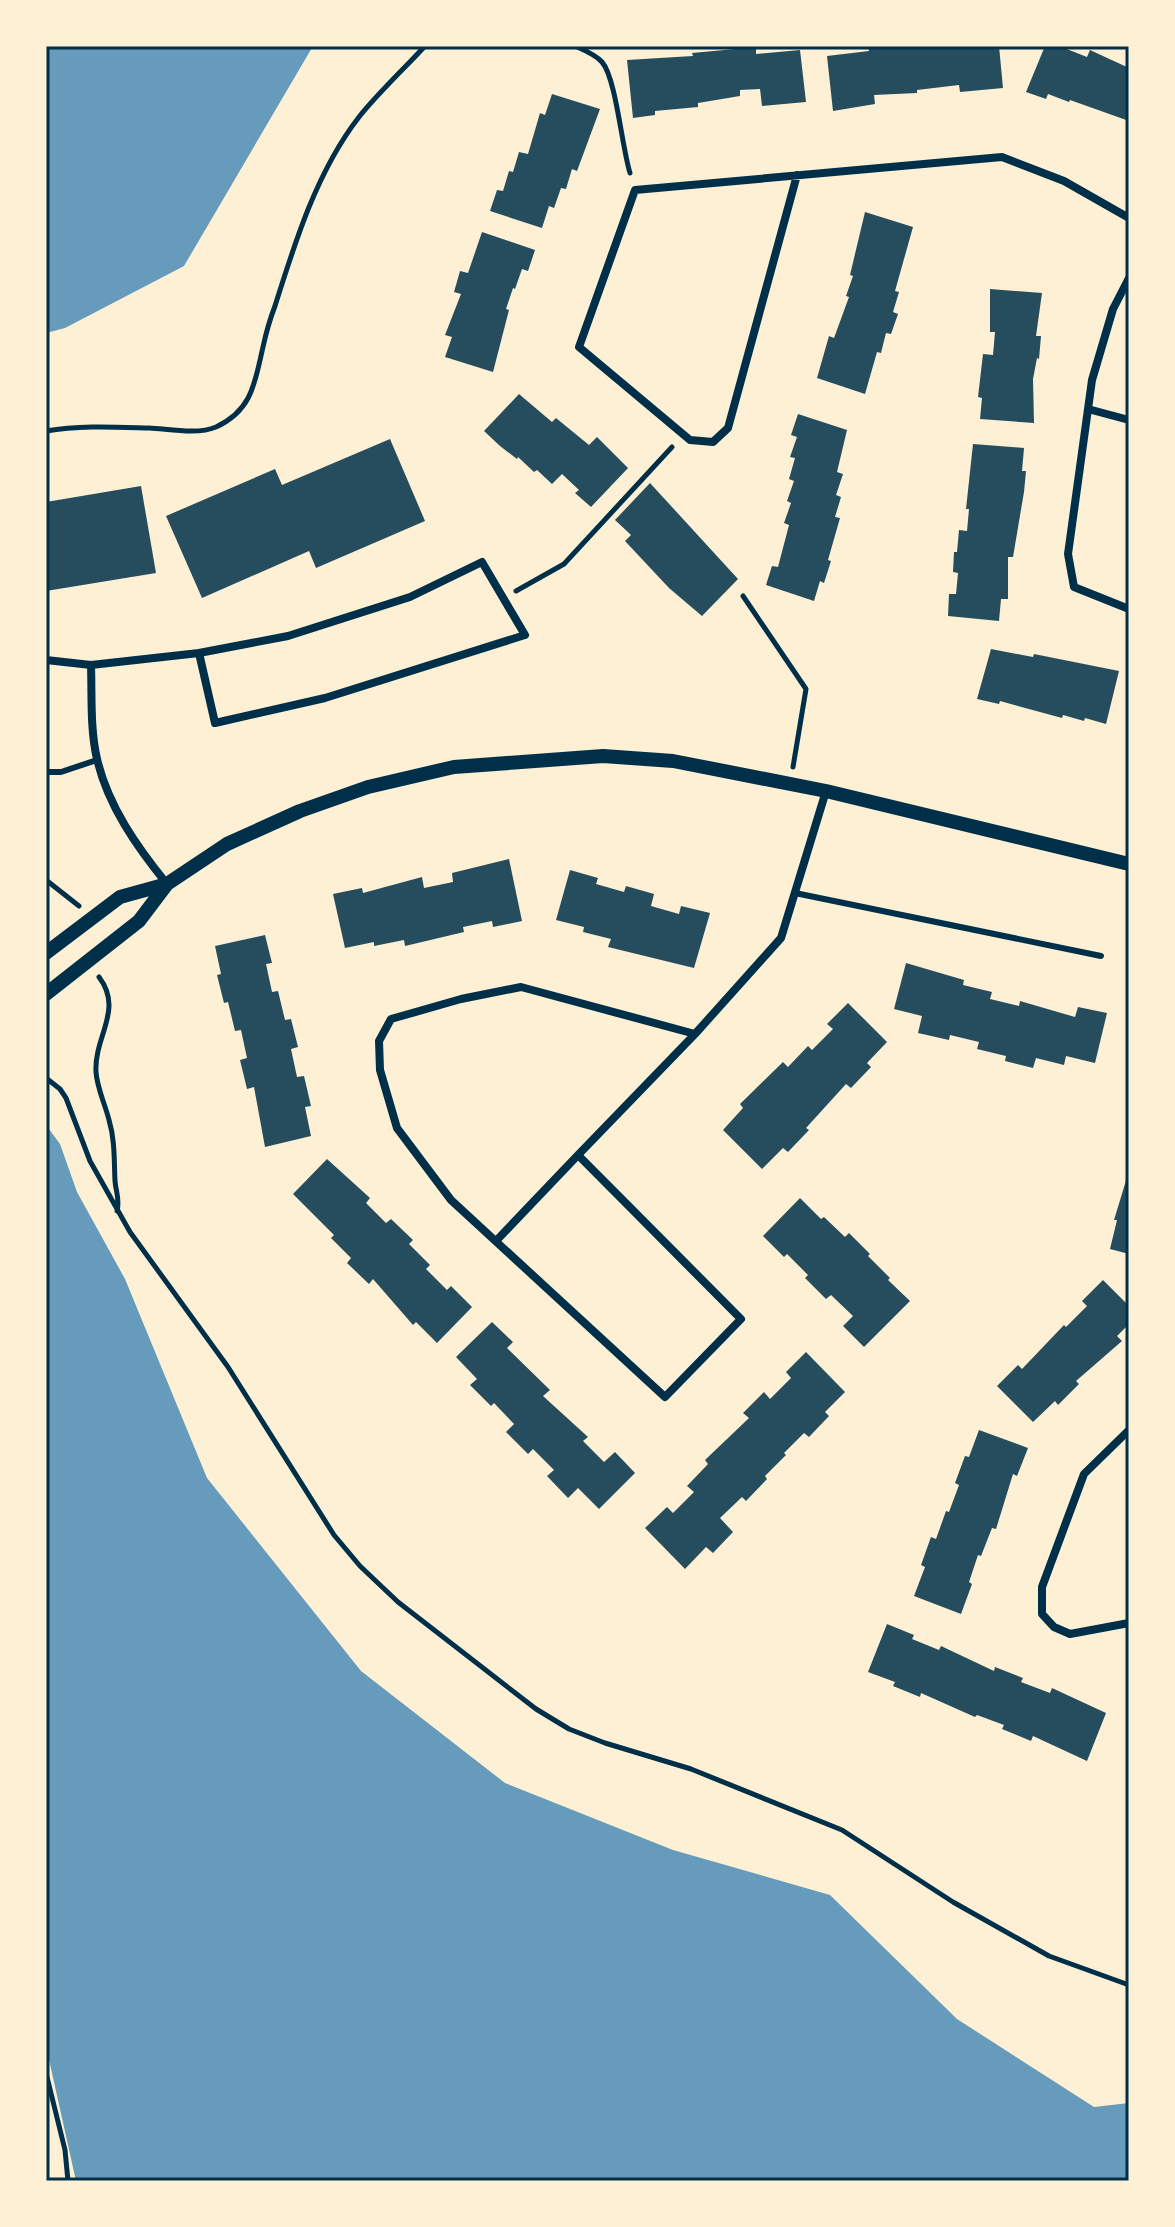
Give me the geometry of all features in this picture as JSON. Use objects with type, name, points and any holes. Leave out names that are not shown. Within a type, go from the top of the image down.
[{"type":"street","points":[[797,175],[728,428],[713,442],[690,440],[579,347],[635,190],[797,175],[1002,157],[1064,181],[1129,218]]},
{"type":"street","points":[[1129,278],[1113,309],[1092,380],[1068,554],[1074,587],[1129,609]]},
{"type":"street","points":[[1088,409],[1129,420]]},
{"type":"street","points":[[46,660],[91,665],[199,653],[288,636],[410,597],[482,562],[525,635],[325,698],[215,723],[199,653]]},
{"type":"street","points":[[91,665],[97,760],[118,814],[139,849],[167,884]]},
{"type":"street","points":[[46,953],[120,897],[167,884],[227,844],[300,811],[368,787],[454,767],[603,756],[673,761],[826,791],[1129,864]]},
{"type":"street","points":[[496,1241],[695,1034],[781,938],[826,791]]},
{"type":"street","points":[[46,994],[139,921],[167,884]]},
{"type":"street","points":[[578,1155],[741,1319],[665,1397],[451,1200],[397,1128],[380,1070],[379,1041],[391,1019],[461,999],[521,987],[695,1034]]},
{"type":"street","points":[[1129,1430],[1084,1474],[1042,1587],[1042,1614],[1054,1627],[1070,1634],[1129,1623]]},
{"type":"lane","points":[[46,772],[61,772],[97,760]]},
{"type":"lane","points":[[795,893],[1101,956]]},
{"type":"path","points":[[46,431],[67,427],[193,430],[214,428],[233,416],[247,401],[258,379],[262,348],[308,209],[336,152],[357,119],[388,82],[425,46]]},
{"type":"path","points":[[575,46],[603,62],[609,75],[623,154],[635,190]]},
{"type":"path","points":[[503,598],[564,564],[683,434]]},
{"type":"path","points":[[743,596],[806,689],[790,784]]},
{"type":"path","points":[[46,880],[72,898],[91,919]]},
{"type":"path","points":[[87,962],[106,987],[110,1000],[96,1072],[113,1136],[115,1182],[120,1199],[117,1212]]},
{"type":"path","points":[[46,1078],[60,1089],[90,1161],[117,1212],[228,1367],[334,1535],[360,1566],[398,1602],[536,1709],[581,1734],[691,1769],[842,1830],[953,1902],[1049,1956],[1129,1985]]},
{"type":"path","points":[[46,2073],[65,2150],[68,2181]]},
{"type":"water","points":[[46,46],[313,46],[184,266],[65,328],[46,333]]},
{"type":"water","points":[[46,1125],[60,1144],[77,1192],[125,1279],[207,1478],[361,1671],[505,1783],[673,1850],[830,1895],[957,2019],[1094,2107],[1129,2103],[1129,2181],[76,2181],[46,2046]]},
{"type":"building","points":[[735,46],[756,46],[756,54],[800,50],[806,102],[762,106],[760,89],[740,90],[740,96],[698,103],[698,107],[655,111],[655,115],[633,118],[627,60],[693,56],[692,53],[735,49]]},
{"type":"building","points":[[868,46],[999,46],[1003,88],[960,92],[959,85],[917,90],[917,93],[874,95],[875,104],[833,111],[827,56],[869,51]]},
{"type":"building","points":[[1045,46],[1059,46],[1087,57],[1090,50],[1129,68],[1129,121],[1070,100],[1048,94],[1046,99],[1026,92]]},
{"type":"building","points":[[552,94],[600,109],[577,171],[572,169],[566,189],[561,188],[554,208],[549,206],[542,228],[490,211],[497,190],[503,191],[509,171],[513,172],[519,152],[528,154],[540,113],[545,115]]},
{"type":"building","points":[[865,212],[913,227],[895,291],[899,292],[893,312],[898,314],[891,334],[886,333],[881,353],[877,352],[865,394],[817,378],[829,336],[834,338],[849,297],[846,296],[853,276],[850,275]]},
{"type":"building","points":[[482,232],[535,250],[528,271],[522,269],[513,288],[493,372],[445,357],[452,337],[445,335],[461,294],[454,292],[460,271],[468,273]]},
{"type":"building","points":[[990,289],[1042,293],[1036,336],[1041,336],[1039,359],[1033,379],[1034,423],[980,419],[982,398],[978,397],[983,354],[993,355],[995,332],[990,332]]},
{"type":"building","points":[[519,394],[552,422],[556,418],[589,445],[597,437],[628,468],[591,507],[575,493],[579,490],[562,474],[552,484],[484,431]]},
{"type":"building","points":[[798,414],[847,430],[837,472],[843,474],[836,495],[841,497],[835,517],[840,518],[828,560],[831,561],[814,601],[766,585],[772,566],[778,567],[789,525],[784,523],[794,481],[789,479],[795,458],[790,457],[797,437],[791,435]]},
{"type":"building","points":[[390,439],[425,521],[316,568],[309,551],[202,598],[166,516],[275,469],[282,485]]},
{"type":"building","points":[[973,444],[1024,448],[1024,492],[1013,557],[1008,557],[1008,599],[1001,599],[999,621],[948,616],[949,594],[956,594],[958,573],[953,572],[954,552],[957,552],[959,530],[967,531],[969,509],[966,509]]},
{"type":"building","points":[[650,483],[738,579],[702,616],[669,588],[625,541],[631,535],[615,520]]},
{"type":"building","points":[[141,486],[156,573],[46,591],[46,502]]},
{"type":"building","points":[[991,649],[1119,671],[1106,724],[1063,715],[1062,718],[1000,701],[999,704],[977,699]]},
{"type":"building","points":[[509,859],[522,921],[493,927],[492,921],[463,927],[464,932],[405,946],[404,940],[345,948],[333,894],[362,888],[363,893],[422,877],[424,888],[453,882],[452,873]]},
{"type":"building","points":[[570,870],[598,878],[596,884],[624,892],[626,886],[654,894],[651,906],[679,914],[681,906],[710,913],[694,968],[608,947],[611,939],[583,932],[584,927],[556,920]]},
{"type":"building","points":[[265,935],[272,963],[266,964],[272,992],[278,991],[285,1020],[291,1019],[298,1047],[291,1049],[297,1077],[304,1076],[311,1106],[305,1107],[311,1136],[265,1147],[254,1087],[247,1089],[240,1060],[247,1058],[241,1030],[235,1031],[217,975],[221,974],[215,946]]},
{"type":"building","points":[[906,963],[964,980],[963,985],[992,992],[990,999],[1019,1006],[1020,1001],[1075,1017],[1078,1007],[1107,1013],[1095,1063],[1066,1056],[1064,1065],[1036,1058],[1033,1068],[1005,1061],[1006,1056],[977,1049],[979,1042],[950,1035],[949,1040],[918,1033],[922,1016],[894,1009]]},
{"type":"building","points":[[848,1003],[887,1042],[867,1063],[871,1067],[851,1088],[846,1084],[788,1152],[783,1148],[762,1169],[723,1130],[743,1108],[740,1104],[783,1062],[788,1067],[808,1046],[812,1050],[833,1029],[827,1024]]},
{"type":"building","points":[[327,1159],[370,1198],[366,1203],[386,1223],[391,1219],[413,1240],[409,1244],[430,1265],[426,1269],[447,1290],[451,1286],[472,1307],[437,1343],[416,1322],[413,1325],[373,1279],[369,1284],[347,1263],[351,1258],[331,1238],[334,1235],[293,1194]]},
{"type":"building","points":[[1128,1174],[1129,1254],[1110,1249],[1117,1220],[1114,1220]]},
{"type":"building","points":[[800,1198],[845,1237],[849,1233],[910,1301],[864,1347],[843,1326],[853,1316],[831,1295],[826,1299],[787,1254],[784,1257],[763,1236]]},
{"type":"building","points":[[1103,1280],[1129,1306],[1129,1324],[1117,1336],[1122,1341],[1076,1381],[1079,1384],[1058,1405],[1055,1401],[1033,1422],[997,1386],[1018,1365],[1022,1369],[1087,1306],[1082,1301]]},
{"type":"building","points":[[492,1322],[513,1342],[507,1348],[550,1390],[543,1396],[588,1437],[583,1441],[604,1462],[615,1452],[635,1473],[599,1509],[578,1488],[568,1498],[547,1476],[554,1470],[533,1449],[528,1454],[506,1432],[514,1424],[494,1403],[491,1406],[470,1385],[477,1379],[456,1357]]},
{"type":"building","points":[[806,1352],[845,1392],[825,1412],[829,1416],[809,1437],[804,1433],[784,1453],[786,1455],[765,1476],[767,1479],[746,1501],[742,1497],[720,1518],[733,1532],[713,1553],[706,1547],[685,1569],[645,1528],[667,1507],[673,1513],[694,1492],[687,1486],[708,1464],[705,1460],[749,1418],[743,1413],[764,1392],[770,1399],[791,1378],[786,1372]]},
{"type":"building","points":[[979,1430],[1028,1448],[1017,1476],[1013,1474],[996,1529],[992,1528],[981,1556],[978,1555],[961,1614],[914,1596],[925,1567],[921,1565],[931,1537],[936,1539],[946,1511],[949,1512],[959,1485],[955,1483]]},
{"type":"building","points":[[887,1624],[939,1650],[941,1646],[994,1671],[995,1667],[1023,1678],[1021,1682],[1050,1693],[1052,1688],[1106,1713],[1087,1761],[1033,1736],[1031,1741],[1002,1729],[1004,1725],[977,1715],[975,1717],[921,1693],[920,1697],[893,1686],[895,1682],[868,1672]]}]
